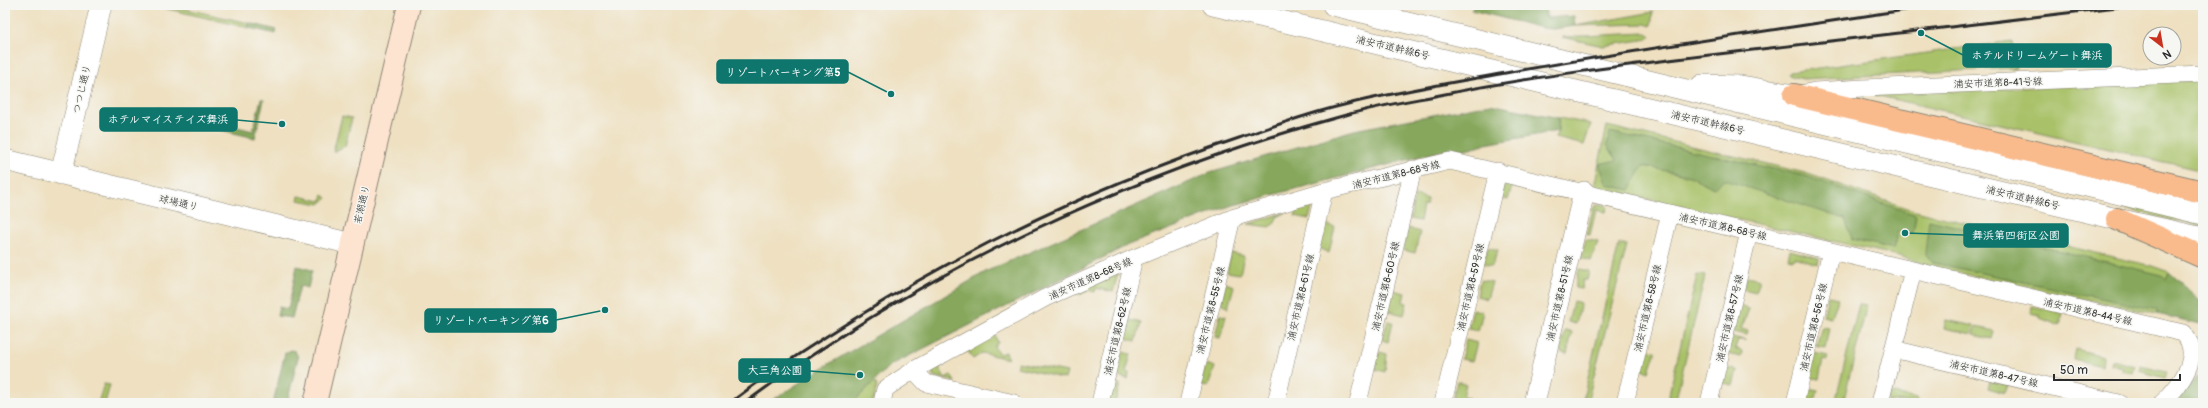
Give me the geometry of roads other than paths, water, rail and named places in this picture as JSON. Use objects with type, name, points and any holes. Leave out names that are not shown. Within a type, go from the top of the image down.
[{"type":"highway","points":[[1794,95],[2203,192]]},
{"type":"highway","points":[[2117,219],[2203,257]]},
{"type":"main road","name":"若潮通り","points":[[315,403],[409,5]]},
{"type":"street","name":"つつじ通り","points":[[61,174],[101,5]]},
{"type":"street","name":"浦安市道幹線6号","points":[[1214,5],[2117,219],[2203,238]]},
{"type":"street","points":[[1333,5],[1673,86],[1782,115],[2203,214]]},
{"type":"street","name":"浦安市道第8-41号線","points":[[1794,95],[1815,91],[1863,88],[2203,74]]},
{"type":"street","points":[[1673,86],[1741,86],[1794,95]]},
{"type":"street","name":"球場通り","points":[[5,160],[352,244]]},
{"type":"street","name":"浦安市道第8-68号線","points":[[882,403],[885,389],[914,370],[1045,298],[1134,258],[1232,218],[1324,191],[1450,160],[1913,270]]},
{"type":"street","name":"浦安市道第8-60号線","points":[[1358,403],[1413,169]]},
{"type":"street","name":"浦安市道第8-59号線","points":[[1443,403],[1498,171]]},
{"type":"street","name":"浦安市道第8-61号線","points":[[1276,403],[1324,191]]},
{"type":"street","name":"浦安市道第8-51号線","points":[[1534,403],[1584,192]]},
{"type":"street","name":"浦安市道第8-58号線","points":[[1624,403],[1670,213]]},
{"type":"street","name":"浦安市道第8-55号線","points":[[1188,403],[1232,218]]},
{"type":"street","name":"浦安市道第8-57号線","points":[[1709,403],[1749,232]]},
{"type":"street","name":"浦安市道第8-56号線","points":[[1795,403],[1831,251]]},
{"type":"street","name":"浦安市道第8-62号線","points":[[1100,403],[1134,258]]},
{"type":"street","points":[[1880,403],[1913,270]]},
{"type":"street","name":"浦安市道第8-44号線","points":[[1913,270],[2184,333],[2190,340],[2192,354],[2187,371],[2173,393],[2162,403]]},
{"type":"street","name":"浦安市道第8-47号線","points":[[1893,349],[2119,403]]},
{"type":"street","points":[[914,370],[926,383],[1014,403]]},
{"type":"railway","points":[[730,403],[826,336],[904,289],[997,239],[1092,194],[1140,174],[1189,155],[1292,120],[1331,108],[1388,95],[1522,70],[1678,44],[1938,5]]},
{"type":"railway","points":[[745,403],[813,355],[884,310],[957,268],[1032,230],[1109,196],[1187,166],[1266,139],[1346,115],[1381,106],[1574,72],[2134,5]]},
{"type":"place","name":"ホテルドリームゲート舞浜","points":[[1921,33]]},
{"type":"place","name":"リゾートパーキング第5","points":[[891,94]]},
{"type":"place","name":"ホテルマイステイズ舞浜","points":[[282,124]]},
{"type":"place","name":"舞浜第四街区公園","points":[[1905,233]]},
{"type":"place","name":"リゾートパーキング第6","points":[[605,310]]},
{"type":"place","name":"大三角公園","points":[[860,375]]}]
